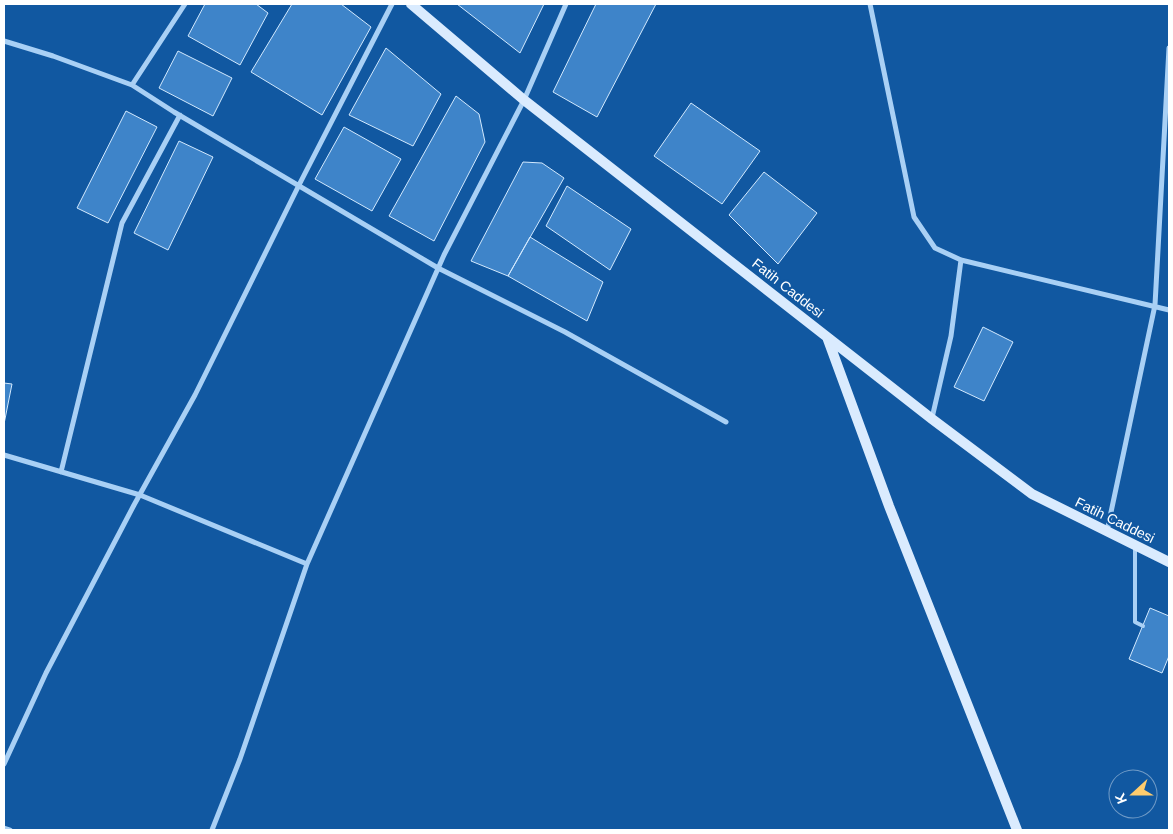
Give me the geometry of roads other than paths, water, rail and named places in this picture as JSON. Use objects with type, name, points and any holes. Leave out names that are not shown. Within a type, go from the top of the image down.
[{"type":"street","points":[[132,85],[185,4]]},
{"type":"street","points":[[4,764],[46,673],[140,495],[196,395],[299,185],[392,4]]},
{"type":"street","name":"Fatih Caddesi","points":[[411,4],[524,100],[932,419],[1032,494],[1169,562]]},
{"type":"street","points":[[212,830],[240,759],[307,564],[438,268],[524,100],[566,4]]},
{"type":"street","points":[[870,4],[914,217],[935,248],[960,260],[1169,310]]},
{"type":"street","points":[[4,41],[53,56],[132,85],[180,116],[438,268],[565,332],[726,422]]},
{"type":"street","points":[[1107,531],[1155,306],[1167,133],[1169,48]]},
{"type":"street","points":[[60,472],[122,224],[180,116]]},
{"type":"street","points":[[932,419],[951,336],[960,260]]},
{"type":"street","points":[[827,336],[889,506],[1017,830]]},
{"type":"street","points":[[4,455],[140,495],[307,564]]},
{"type":"street","points":[[4,828],[10,830]]},
{"type":"lane","points":[[1135,545],[1135,622],[1143,626]]}]
